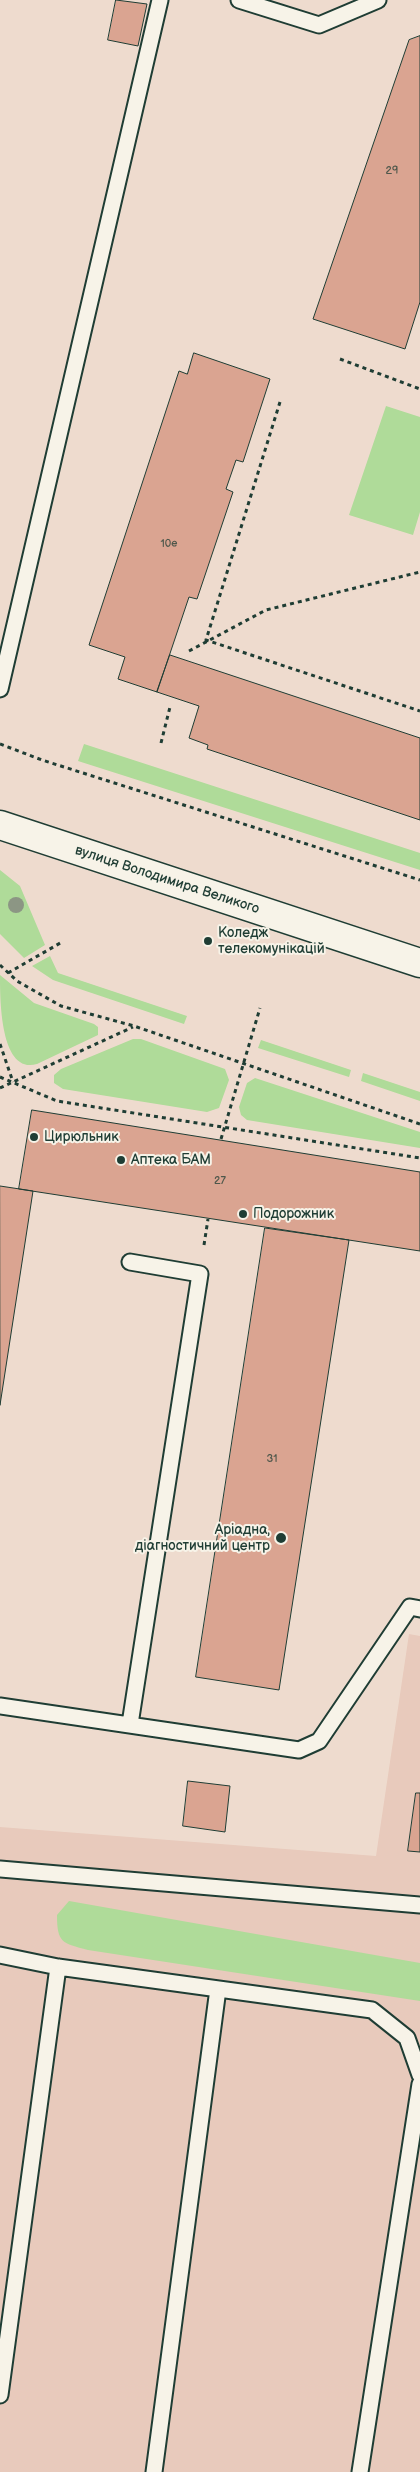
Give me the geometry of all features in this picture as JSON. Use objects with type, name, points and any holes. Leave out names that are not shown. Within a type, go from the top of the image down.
[{"type":"main road","name":"вулиця Володимира Великого","points":[[0,825],[420,963]]},
{"type":"lane","points":[[0,689],[160,0]]},
{"type":"lane","points":[[239,0],[319,26],[378,0]]},
{"type":"lane","points":[[130,1262],[200,1274],[130,1724]]},
{"type":"lane","points":[[0,1706],[300,1750],[319,1741],[410,1607],[420,1609]]},
{"type":"lane","points":[[0,1869],[420,1905]]},
{"type":"lane","points":[[0,1955],[58,1967],[372,2010],[407,2038],[420,2075]]},
{"type":"lane","points":[[0,2395],[58,1967]]},
{"type":"lane","points":[[154,2472],[218,1989]]},
{"type":"lane","points":[[360,2472],[420,2084]]},
{"type":"path","points":[[340,359],[420,389]]},
{"type":"path","points":[[206,640],[280,402]]},
{"type":"path","points":[[189,651],[206,640],[266,610],[420,572]]},
{"type":"path","points":[[206,640],[420,712]]},
{"type":"path","points":[[161,743],[170,707]]},
{"type":"path","points":[[0,744],[42,760],[420,880]]},
{"type":"path","points":[[8,973],[62,942]]},
{"type":"path","points":[[0,965],[38,995],[61,1006],[134,1026],[420,1124]]},
{"type":"path","points":[[221,1140],[223,1126],[260,1008]]},
{"type":"path","points":[[0,1088],[134,1026]]},
{"type":"path","points":[[0,1044],[13,1083]]},
{"type":"path","points":[[0,1077],[57,1101],[420,1158]]},
{"type":"shaded area","points":[[409,1634],[420,1636],[420,2472],[0,2472],[0,1827],[376,1856]]},
{"type":"green space","points":[[386,406],[420,417],[420,512],[413,535],[349,515]]},
{"type":"green space","points":[[84,744],[420,853],[420,870],[78,761]]},
{"type":"green space","points":[[0,870],[20,886],[45,945],[24,958],[0,934]]},
{"type":"green space","points":[[50,956],[58,973],[187,1016],[184,1024],[53,980],[32,966]]},
{"type":"green space","points":[[0,975],[34,1003],[94,1024],[98,1027],[98,1035],[37,1064],[25,1064],[16,1058],[9,1047],[5,1033],[2,1017]]},
{"type":"green space","points":[[133,1039],[141,1039],[225,1069],[229,1080],[219,1108],[207,1112],[63,1089],[54,1083],[54,1075],[61,1069]]},
{"type":"green space","points":[[261,1040],[351,1070],[349,1077],[258,1048]]},
{"type":"green space","points":[[363,1073],[420,1092],[420,1101],[361,1081]]},
{"type":"green space","points":[[255,1078],[420,1132],[420,1148],[247,1120],[241,1115],[239,1107],[247,1083]]},
{"type":"green space","points":[[69,1901],[420,1963],[420,2001],[79,1948],[63,1940],[58,1931],[57,1915]]},
{"type":"building","points":[[116,0],[147,4],[138,46],[108,40]]},
{"type":"building","points":[[420,36],[420,302],[405,349],[313,319],[409,40]]},
{"type":"building","points":[[194,353],[270,379],[243,462],[236,460],[226,489],[233,492],[197,599],[189,597],[157,692],[118,679],[125,657],[89,645],[179,371],[187,374]]},
{"type":"building","points":[[170,655],[420,738],[420,820],[207,749],[208,745],[189,738],[199,706],[157,692]]},
{"type":"building","points":[[32,1110],[420,1172],[420,1251],[19,1189]]},
{"type":"building","points":[[0,1186],[33,1191],[0,1405]]},
{"type":"building","points":[[265,1228],[349,1240],[279,1690],[196,1677]]},
{"type":"building","points":[[188,1781],[230,1786],[225,1832],[183,1826]]},
{"type":"building","points":[[416,1793],[420,1793],[420,1852],[408,1851]]},
{"type":"place","name":"Коледж телекомунікацій","points":[[208,941]]},
{"type":"place","name":"Цирюльник","points":[[34,1137]]},
{"type":"place","name":"Аптека БАМ","points":[[121,1160]]},
{"type":"place","name":"Подорожник","points":[[243,1214]]},
{"type":"place","name":"Аріадна, діагностичний центр","points":[[281,1538]]}]
